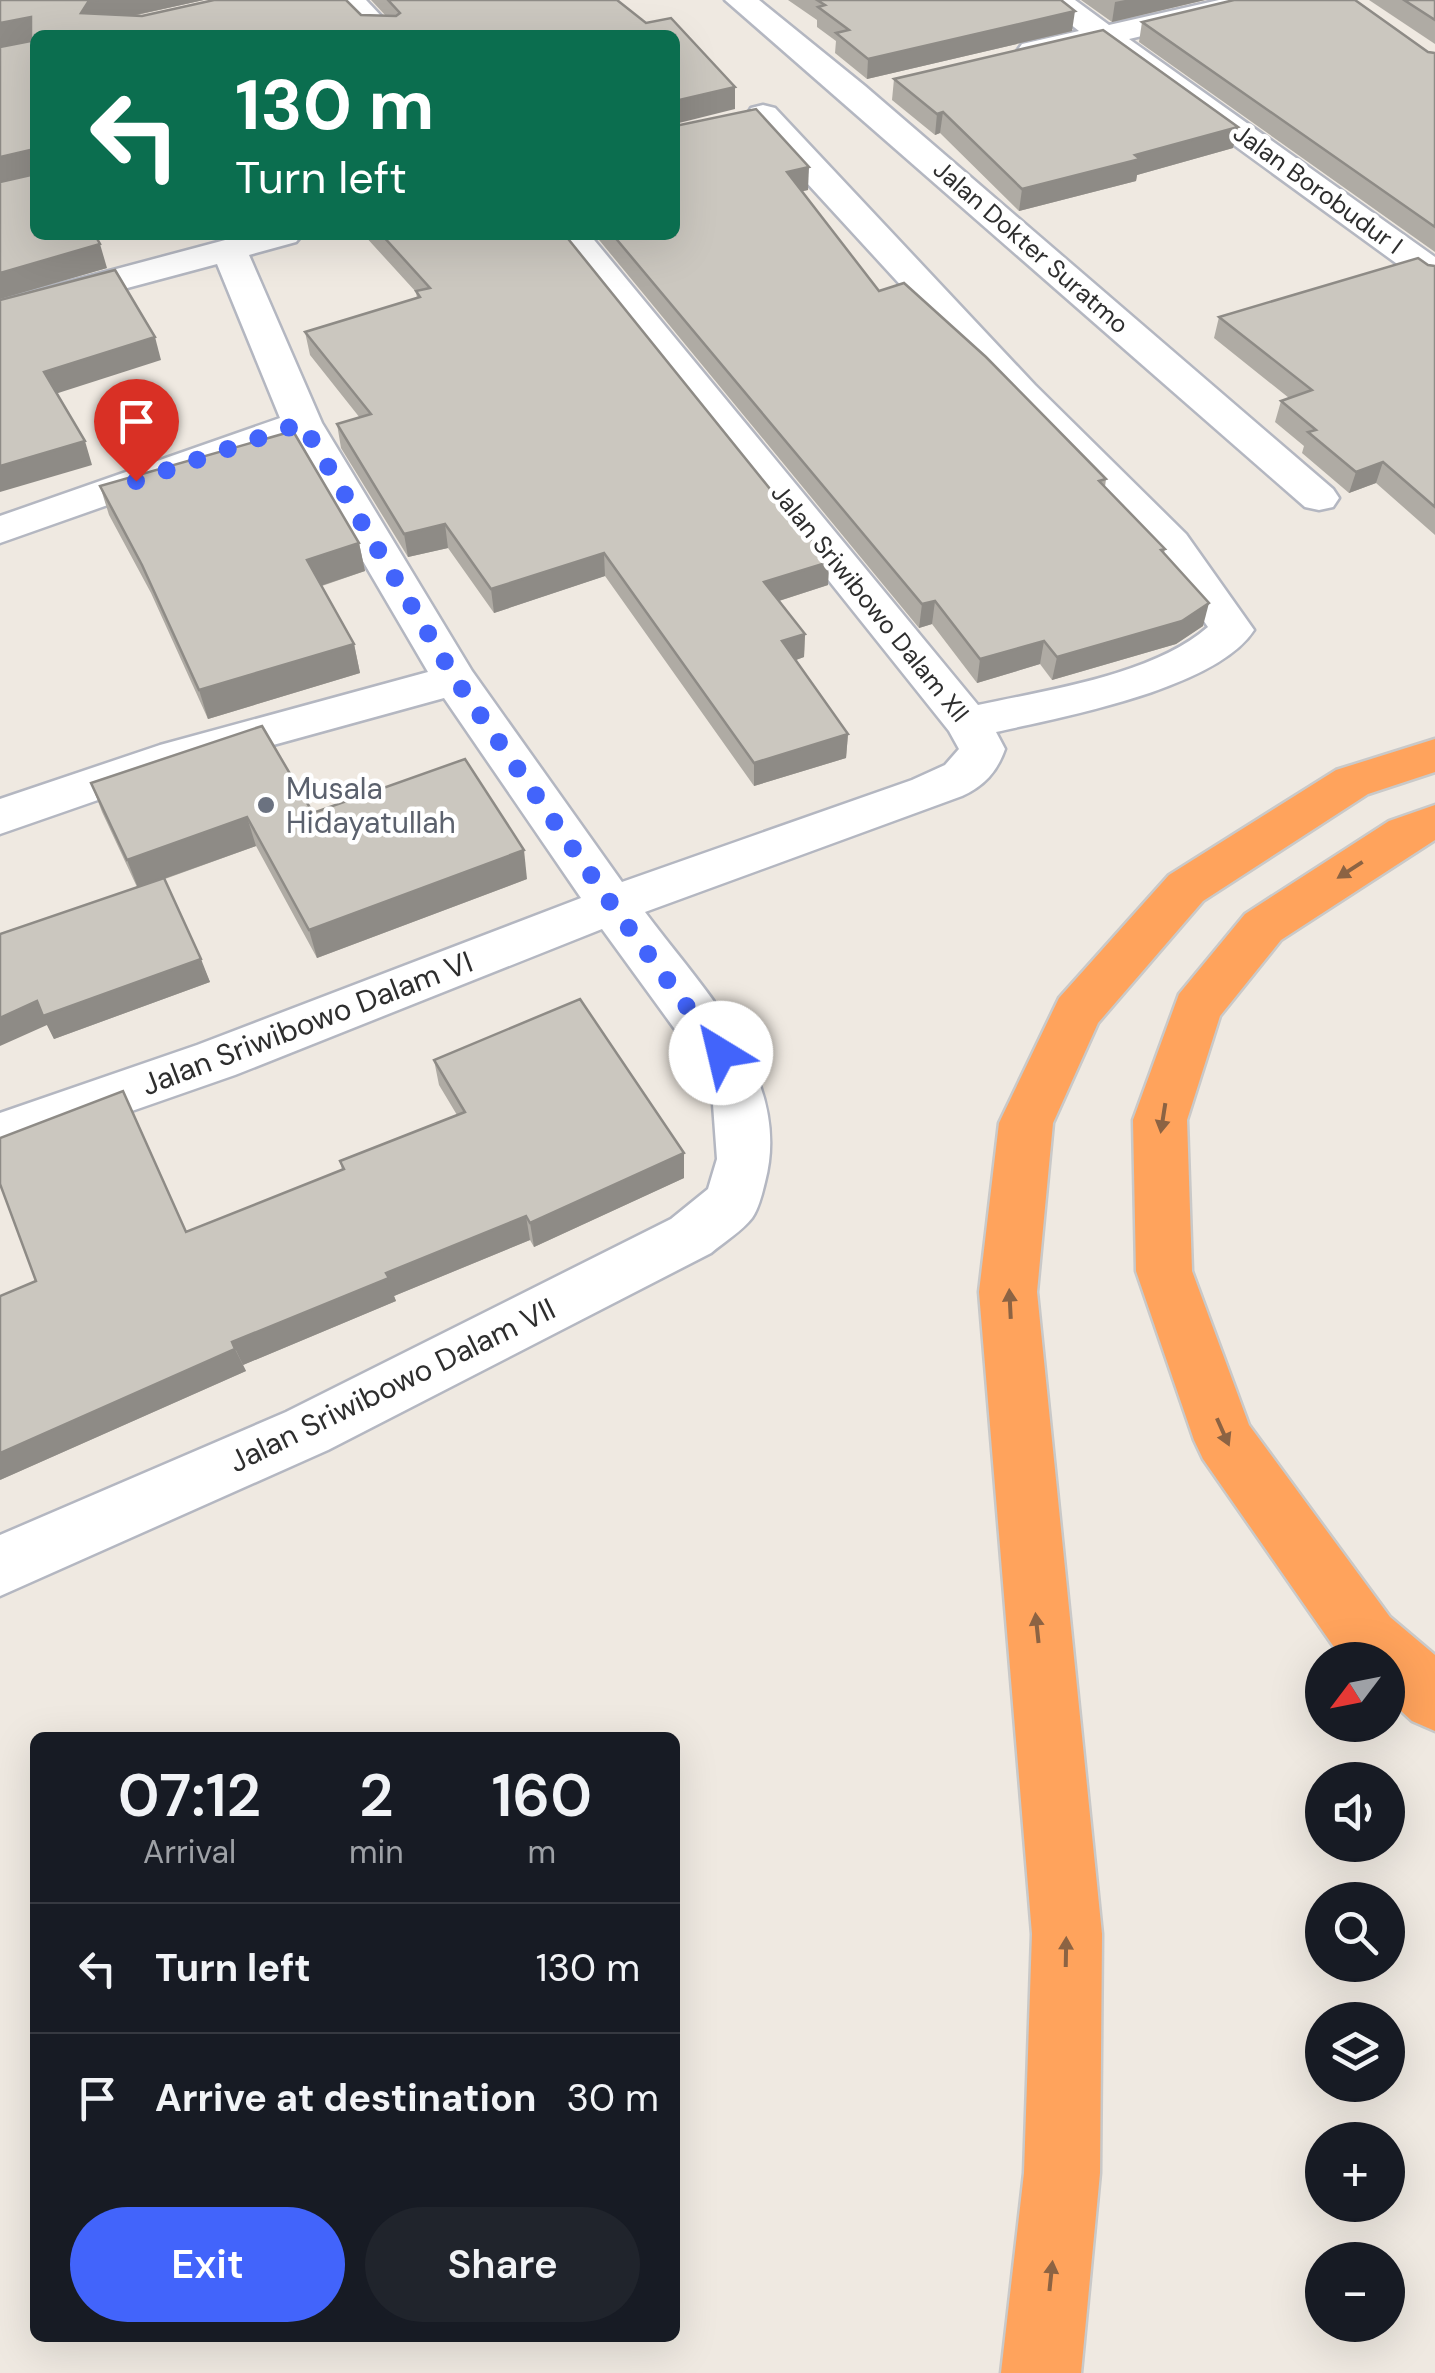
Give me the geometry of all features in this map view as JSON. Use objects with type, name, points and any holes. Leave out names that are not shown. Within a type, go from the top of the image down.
[{"type":"highway","points":[[1041,2373],[1062,2173],[1066,1934],[1008,1292],[1026,1123],[1077,1012],[1186,888],[1352,782],[1435,755]]},
{"type":"highway","points":[[1435,822],[1406,833],[1263,927],[1197,1008],[1160,1120],[1164,1270],[1224,1440],[1367,1639],[1435,1698]]},
{"type":"street","points":[[350,0],[379,30]]},
{"type":"street","name":"Jalan Dokter Suratmo","points":[[740,0],[854,93],[1319,498]]},
{"type":"street","name":"Jalan Borobudur I","points":[[1054,0],[1435,274]]},
{"type":"street","points":[[1008,57],[1260,0]]},
{"type":"street","points":[[893,84],[777,111],[1021,393],[1172,543],[1232,630],[1220,645],[1192,660],[1064,703],[968,723]]},
{"type":"street","points":[[0,311],[264,240]]},
{"type":"street","name":"Jalan Sriwibowo Dalam XII","points":[[575,240],[968,723],[982,750],[979,763],[960,778],[612,905]]},
{"type":"street","points":[[229,249],[302,423],[456,680],[612,905]]},
{"type":"street","points":[[0,530],[302,423]]},
{"type":"street","points":[[0,817],[176,756],[456,680]]},
{"type":"street","name":"Jalan Sriwibowo Dalam VI","points":[[0,1135],[216,1060],[612,905]]},
{"type":"street","name":"Jalan Sriwibowo Dalam VII","points":[[0,1566],[307,1431],[690,1236],[732,1202],[744,1159],[740,1104],[721,1053],[612,905]]},
{"type":"building","points":[[0,0],[98,0],[88,2],[81,13],[142,16],[214,0],[346,0],[361,15],[396,16],[400,13],[388,0],[617,0],[646,23],[671,18],[735,87],[680,100],[680,30],[31,30],[31,17],[0,23]]},
{"type":"building","points":[[817,0],[1061,0],[1075,11],[868,59],[836,33],[849,30],[818,7],[825,5]]},
{"type":"building","points":[[1234,0],[1355,0],[1428,52],[1435,53],[1435,227],[1142,22]]},
{"type":"building","points":[[1404,0],[1435,0],[1435,20]]},
{"type":"building","points":[[1103,30],[1238,127],[1135,155],[1140,159],[1022,189],[943,112],[937,114],[894,79]]},
{"type":"building","points":[[30,41],[30,150],[0,157],[0,47]]},
{"type":"building","points":[[756,109],[809,167],[787,172],[879,291],[904,283],[986,357],[1106,479],[1099,481],[1165,549],[1161,550],[1209,603],[1182,621],[1057,657],[1044,641],[980,659],[935,601],[922,604],[617,240],[680,240],[680,125]]},
{"type":"building","points":[[30,175],[30,240],[98,240],[100,244],[0,273],[0,182]]},
{"type":"building","points":[[387,240],[569,240],[829,562],[764,582],[805,634],[782,641],[848,734],[754,763],[604,553],[491,589],[445,524],[404,534],[337,424],[371,414],[305,332],[420,297],[416,291],[430,288]]},
{"type":"building","points":[[1418,258],[1435,266],[1435,507],[1383,462],[1356,472],[1308,432],[1316,430],[1281,401],[1312,390],[1219,317]]},
{"type":"building","points":[[115,270],[155,337],[44,372],[85,441],[0,466],[0,300]]},
{"type":"building","points":[[293,431],[359,543],[307,560],[354,644],[199,690],[142,565],[100,486]]},
{"type":"building","points":[[262,726],[313,813],[465,759],[524,850],[309,930],[247,817],[127,860],[91,783]]},
{"type":"building","points":[[164,878],[201,959],[43,1016],[37,1001],[0,1018],[0,934]]},
{"type":"building","points":[[580,999],[684,1153],[530,1223],[526,1216],[386,1273],[389,1278],[232,1342],[235,1349],[0,1453],[0,1296],[36,1281],[0,1184],[0,1138],[123,1091],[186,1232],[344,1169],[340,1161],[465,1112],[434,1060]]},
{"type":"place","name":"Musala Hidayatullah","points":[[266,805]]},
{"type":"route","points":[[136,481],[302,423],[456,680],[612,905],[721,1053]]}]
